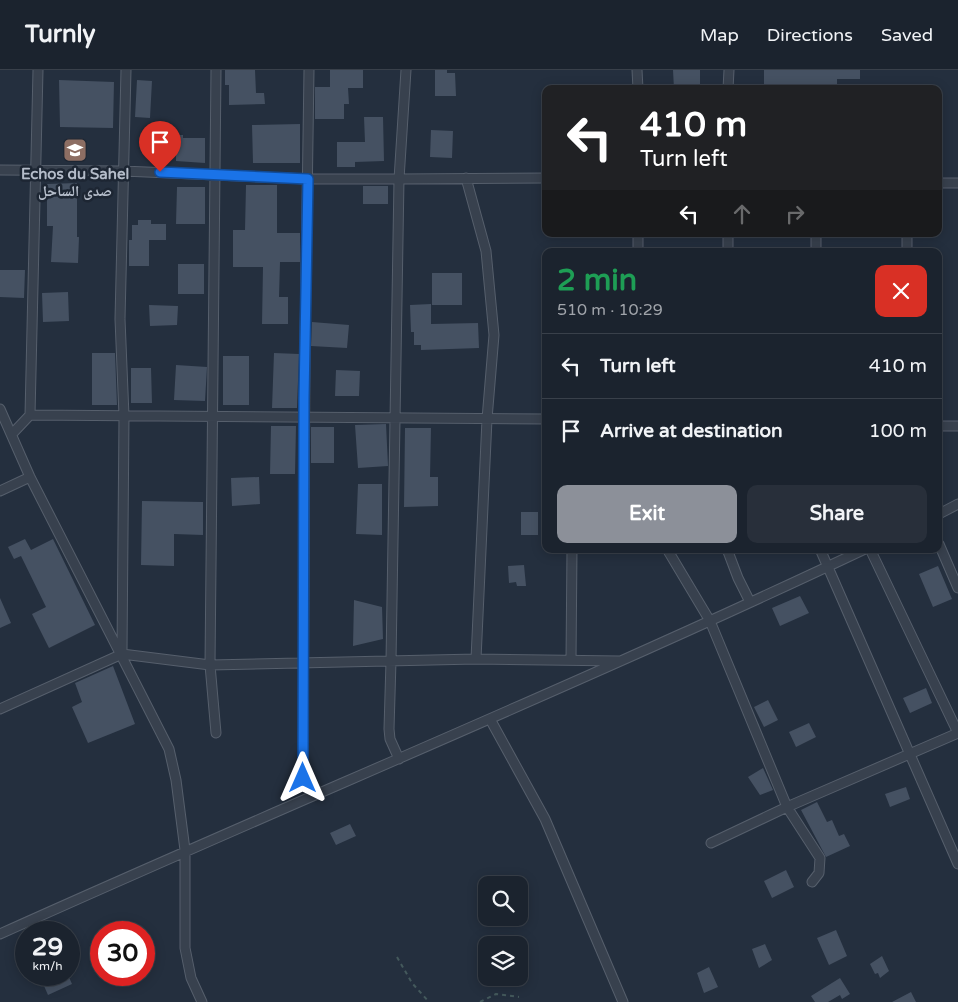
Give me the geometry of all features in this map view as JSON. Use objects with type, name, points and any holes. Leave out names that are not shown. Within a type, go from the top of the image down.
[{"type":"street","points":[[12,434],[30,415],[38,70]]},
{"type":"street","points":[[122,654],[124,416],[120,320],[126,70]]},
{"type":"street","points":[[216,70],[210,665],[216,733]]},
{"type":"street","points":[[303,778],[302,663],[308,70]]},
{"type":"street","points":[[399,759],[390,739],[388,729],[396,418],[399,179],[406,70]]},
{"type":"street","points":[[637,70],[638,85]]},
{"type":"street","points":[[728,85],[729,70]]},
{"type":"street","points":[[0,170],[123,171],[308,179],[542,178]]},
{"type":"street","points":[[466,178],[486,251],[494,335],[487,419],[476,659]]},
{"type":"street","points":[[942,183],[958,183]]},
{"type":"street","points":[[0,409],[30,477],[169,749],[176,780],[185,850],[185,948],[192,978],[202,1002]]},
{"type":"street","points":[[30,415],[542,419]]},
{"type":"street","points":[[942,426],[958,426]]},
{"type":"street","points":[[0,491],[30,477]]},
{"type":"street","points":[[942,512],[958,504]]},
{"type":"street","points":[[942,551],[958,588]]},
{"type":"street","points":[[571,660],[572,553]]},
{"type":"street","points":[[669,553],[710,621],[787,807],[820,858],[819,872],[812,882]]},
{"type":"street","points":[[729,553],[750,602]]},
{"type":"street","points":[[822,553],[958,864]]},
{"type":"street","points":[[0,934],[185,850],[623,661],[857,553]]},
{"type":"street","points":[[711,843],[787,807],[958,733],[872,553]]},
{"type":"street","points":[[0,709],[122,654],[210,665],[476,659],[623,661]]},
{"type":"street","points":[[490,719],[544,819],[623,1002]]},
{"type":"path","points":[[396,957],[412,983],[429,1002]]},
{"type":"path","points":[[480,1002],[496,994],[519,998]]},
{"type":"building","points":[[225,70],[255,70],[256,93],[264,93],[265,104],[229,105],[229,85],[225,85]]},
{"type":"building","points":[[330,70],[363,70],[363,88],[348,88],[349,104],[344,104],[344,119],[315,119],[315,87],[330,87]]},
{"type":"building","points":[[435,70],[447,70],[447,73],[455,73],[456,96],[435,96]]},
{"type":"building","points":[[673,70],[700,70],[700,85],[674,85]]},
{"type":"building","points":[[764,70],[860,70],[860,79],[837,79],[837,85],[764,85]]},
{"type":"building","points":[[59,80],[114,82],[113,128],[60,127]]},
{"type":"building","points":[[137,80],[152,81],[150,118],[135,117]]},
{"type":"building","points":[[364,117],[383,117],[384,161],[355,162],[355,167],[337,167],[337,142],[365,142]]},
{"type":"building","points":[[300,124],[300,163],[253,163],[252,125]]},
{"type":"building","points":[[431,130],[453,131],[452,158],[430,157]]},
{"type":"building","points":[[161,132],[174,132],[174,135],[183,135],[183,138],[205,138],[205,163],[176,161],[176,147],[161,145]]},
{"type":"building","points":[[77,183],[78,263],[51,262],[53,226],[47,226],[47,184]]},
{"type":"building","points":[[246,185],[277,185],[277,233],[300,233],[300,262],[280,262],[279,297],[288,297],[288,324],[262,324],[263,267],[233,267],[233,230],[245,230]]},
{"type":"building","points":[[363,186],[388,186],[388,204],[363,204]]},
{"type":"building","points":[[177,187],[205,187],[205,224],[176,224]]},
{"type":"building","points":[[138,220],[151,220],[151,224],[166,224],[166,240],[149,240],[149,266],[129,266],[129,240],[132,240],[132,225],[138,225]]},
{"type":"building","points":[[178,264],[204,264],[204,294],[178,294]]},
{"type":"building","points":[[0,270],[25,270],[24,298],[0,297]]},
{"type":"building","points":[[432,273],[462,273],[462,305],[432,305]]},
{"type":"building","points":[[68,292],[69,321],[43,322],[42,293]]},
{"type":"building","points":[[431,304],[431,324],[478,323],[479,348],[421,350],[421,345],[414,345],[414,332],[411,332],[410,305]]},
{"type":"building","points":[[149,305],[178,306],[177,325],[150,326]]},
{"type":"building","points":[[312,322],[349,325],[347,348],[311,346]]},
{"type":"building","points":[[92,353],[115,353],[117,405],[92,405]]},
{"type":"building","points":[[274,353],[299,354],[297,408],[272,408]]},
{"type":"building","points":[[223,356],[249,356],[249,405],[223,405]]},
{"type":"building","points":[[176,365],[207,367],[205,401],[174,400]]},
{"type":"building","points":[[131,368],[151,368],[152,403],[131,403]]},
{"type":"building","points":[[336,370],[360,371],[359,396],[335,396]]},
{"type":"building","points":[[386,424],[388,466],[358,468],[355,425]]},
{"type":"building","points":[[271,426],[296,426],[295,474],[270,474]]},
{"type":"building","points":[[311,427],[334,427],[334,463],[311,463]]},
{"type":"building","points":[[405,428],[431,428],[430,477],[438,477],[438,506],[404,507]]},
{"type":"building","points":[[259,477],[260,504],[232,506],[231,478]]},
{"type":"building","points":[[358,484],[382,484],[382,535],[356,534]]},
{"type":"building","points":[[142,501],[203,502],[203,535],[174,534],[174,566],[141,565]]},
{"type":"building","points":[[521,512],[538,512],[538,535],[521,535]]},
{"type":"building","points":[[25,539],[31,550],[53,539],[95,625],[49,648],[32,614],[46,607],[21,556],[14,559],[8,547]]},
{"type":"building","points":[[524,565],[526,586],[517,586],[516,582],[509,583],[508,566]]},
{"type":"building","points":[[938,566],[952,599],[933,607],[919,574]]},
{"type":"building","points":[[800,596],[809,613],[780,626],[772,608]]},
{"type":"building","points":[[0,598],[11,623],[0,628]]},
{"type":"building","points":[[354,600],[382,607],[383,639],[353,646]]},
{"type":"building","points":[[113,666],[135,724],[88,743],[72,707],[82,702],[75,683]]},
{"type":"building","points":[[926,688],[932,703],[910,713],[903,698]]},
{"type":"building","points":[[768,700],[778,720],[764,727],[754,707]]},
{"type":"building","points":[[809,723],[816,737],[796,747],[789,732]]},
{"type":"building","points":[[763,768],[773,790],[760,795],[748,777]]},
{"type":"building","points":[[906,787],[910,799],[890,807],[885,794]]},
{"type":"building","points":[[817,802],[827,822],[832,820],[839,836],[844,834],[850,846],[826,857],[801,810]]},
{"type":"building","points":[[350,824],[356,836],[336,845],[330,833]]},
{"type":"building","points":[[786,870],[794,887],[772,898],[764,881]]},
{"type":"building","points":[[836,930],[847,956],[829,965],[817,938]]},
{"type":"building","points":[[765,944],[772,960],[759,968],[752,949]]},
{"type":"building","points":[[882,956],[889,971],[880,978],[878,973],[875,974],[870,964]]},
{"type":"building","points":[[709,967],[718,987],[704,993],[697,973]]},
{"type":"building","points":[[840,978],[850,994],[842,999],[840,995],[828,1002],[815,1002],[811,996]]},
{"type":"building","points":[[44,986],[68,986],[48,995]]},
{"type":"building","points":[[911,992],[916,1002],[892,1002]]},
{"type":"place","name":"Echos du Sahel صدى الساحل","points":[[75,150]]},
{"type":"route","points":[[160,172],[308,179],[304,398],[303,778]]}]
